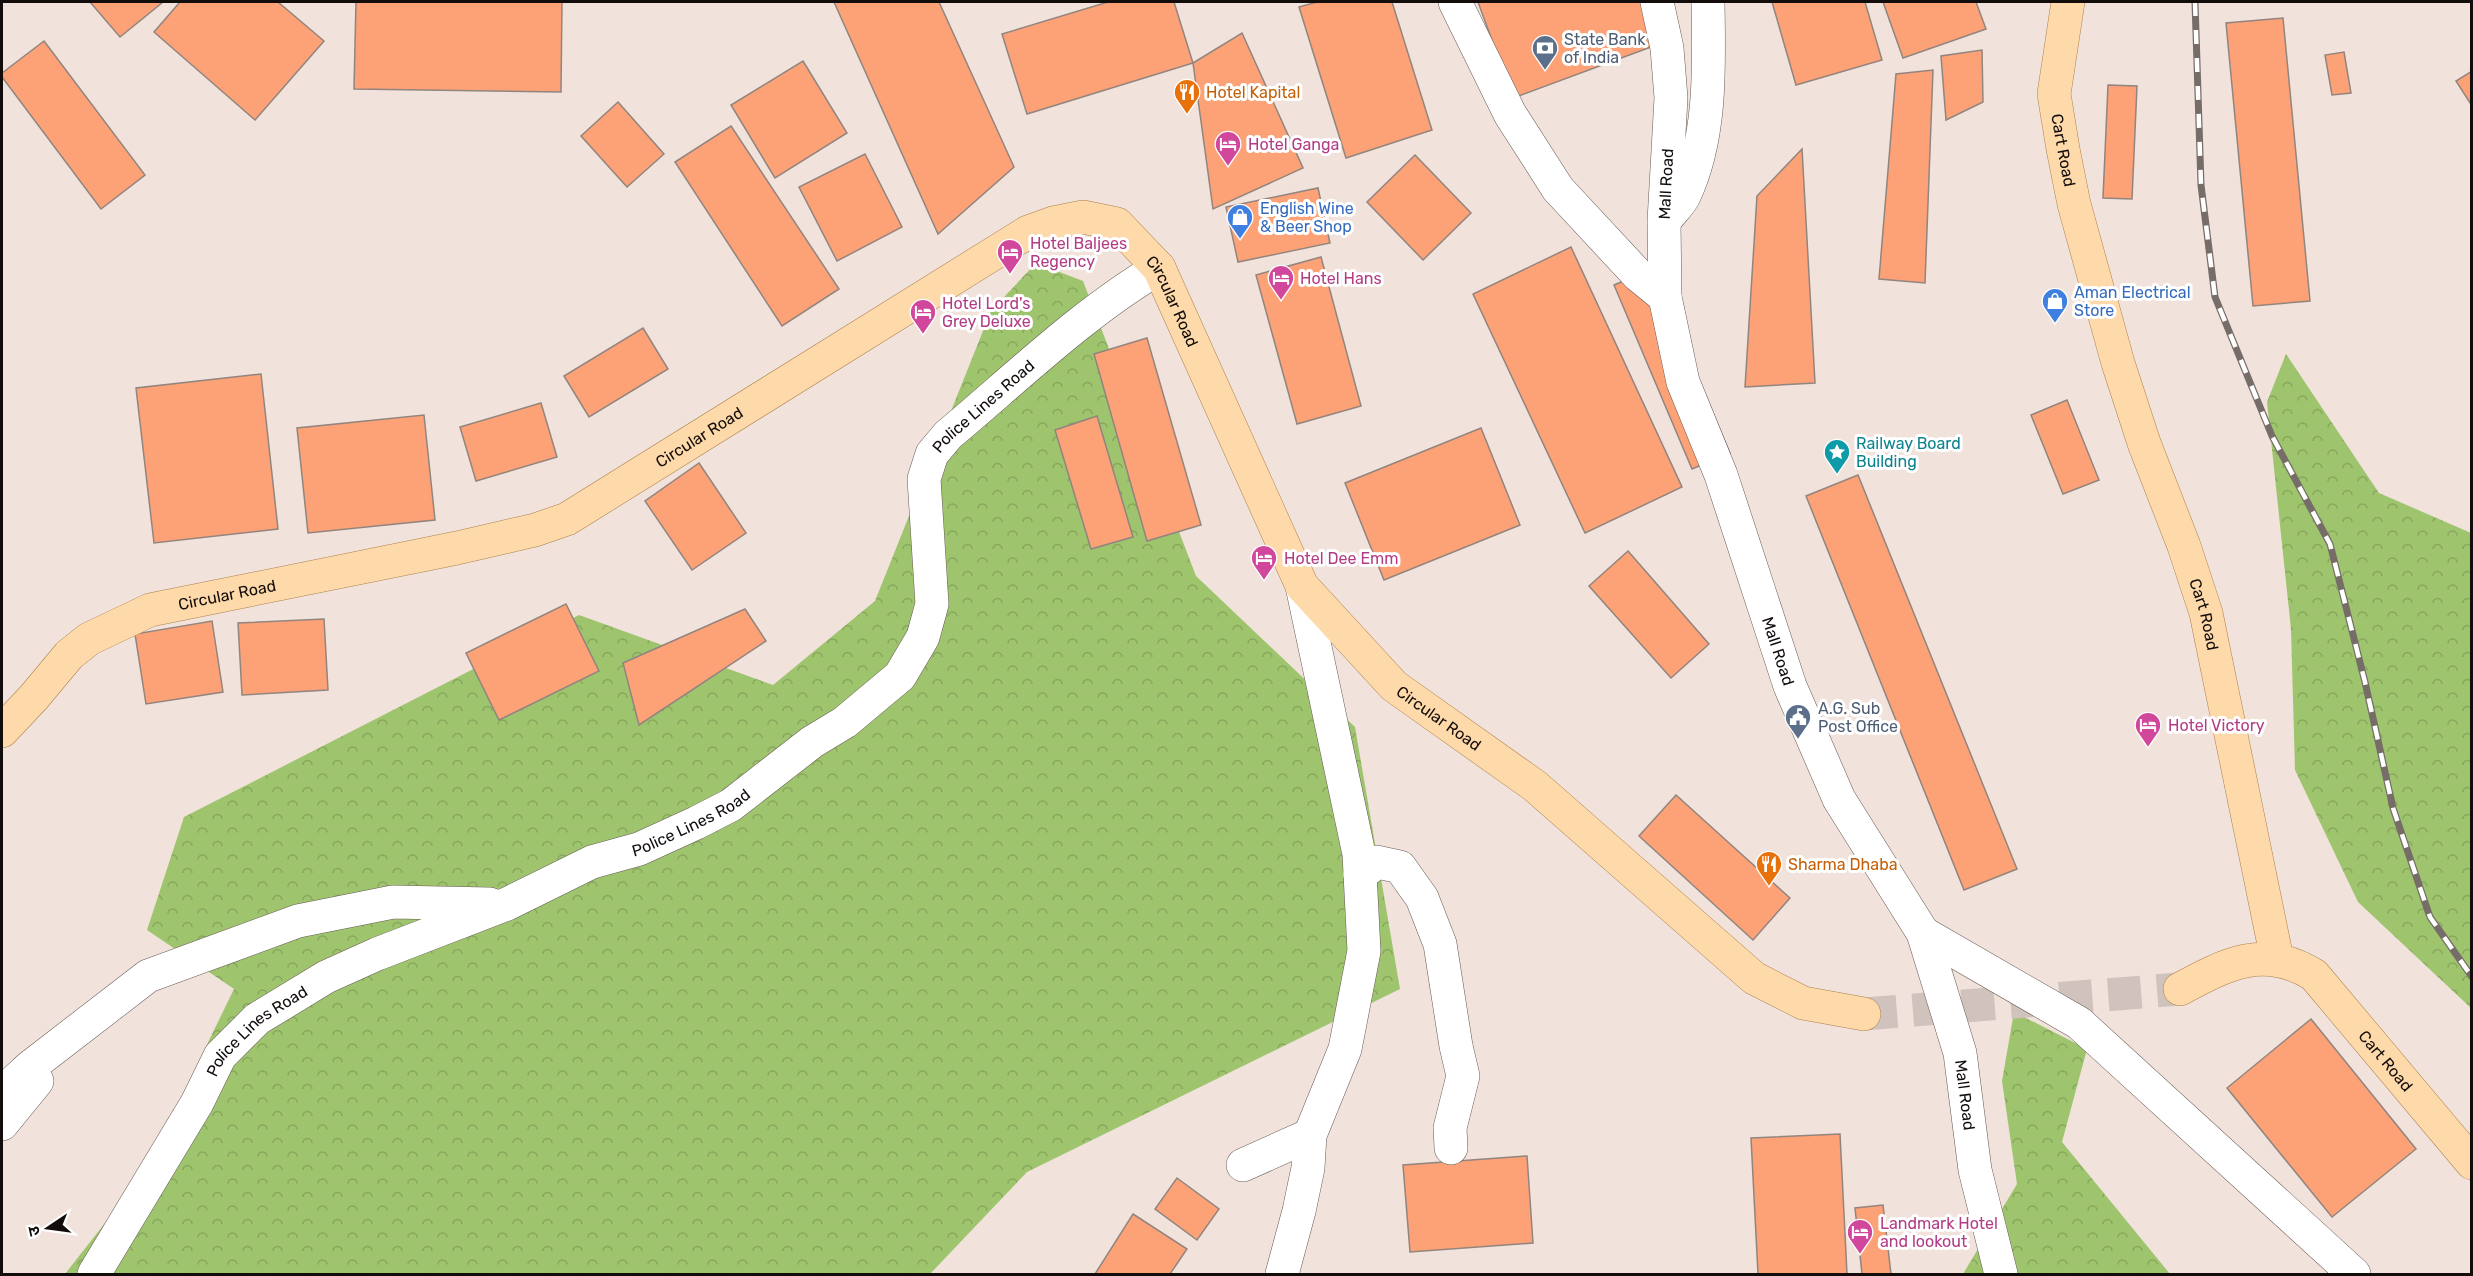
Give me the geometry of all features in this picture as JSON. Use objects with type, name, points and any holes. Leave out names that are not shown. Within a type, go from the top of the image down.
[{"type":"main road","name":"Cart Road","points":[[2068,2],[2054,94],[2062,149],[2074,204],[2118,363],[2144,443],[2184,546],[2206,613],[2277,959],[2298,966],[2314,975],[2472,1163]]},
{"type":"main road","name":"Circular Road","points":[[2,731],[34,698],[69,655],[88,639],[150,610],[457,548],[535,530],[567,519],[1028,232],[1053,222],[1083,217],[1117,224],[1159,268],[1176,301],[1302,586],[1394,686],[1535,786],[1754,978],[1803,1003],[1864,1014]]},
{"type":"main road","points":[[2181,990],[2230,964],[2247,960],[2277,959]]},
{"type":"street","points":[[1455,2],[1510,114],[1558,189],[1638,275],[1665,297]]},
{"type":"street","name":"Mall Road","points":[[1657,2],[1667,48],[1671,98],[1664,221],[1665,297],[1683,382],[1721,474],[1790,686],[1839,799],[1923,933],[1960,1053],[1975,1170],[2001,1275]]},
{"type":"street","points":[[1664,221],[1683,198],[1698,152],[1706,111],[1708,2]]},
{"type":"street","name":"Police Lines Road","points":[[94,1275],[197,1103],[220,1056],[257,1019],[326,977],[377,954],[507,904],[592,862],[639,849],[731,805],[803,748],[845,722],[900,676],[923,637],[932,604],[924,479],[933,454],[948,435],[1082,323],[1134,283],[1159,268]]},
{"type":"street","points":[[1282,1275],[1308,1168],[1310,1135],[1345,1049],[1364,951],[1359,854],[1302,586]]},
{"type":"street","points":[[1360,875],[1377,862],[1400,867],[1422,898],[1440,944],[1463,1076],[1450,1128],[1451,1148]]},
{"type":"street","points":[[2,1093],[30,1067],[148,976],[298,921],[393,902],[507,904]]},
{"type":"street","points":[[1923,933],[2079,1023],[2354,1275]]},
{"type":"street","points":[[2,1124],[80,1029]]},
{"type":"street","points":[[1243,1165],[1310,1135]]},
{"type":"green space","points":[[1036,263],[1083,281],[1196,576],[1355,727],[1400,989],[1027,1172],[930,1274],[65,1274],[145,1172],[234,989],[147,930],[184,817],[579,615],[773,685],[875,601],[991,311]]},
{"type":"green space","points":[[2286,354],[2379,493],[2471,533],[2471,1008],[2358,902],[2295,770],[2291,629],[2267,402]]},
{"type":"green space","points":[[2014,1012],[2087,1049],[2062,1142],[2170,1274],[1963,1274],[2017,1184],[2002,1081]]},
{"type":"building","points":[[90,2],[163,2],[120,37]]},
{"type":"building","points":[[180,2],[278,2],[324,41],[255,120],[154,32]]},
{"type":"building","points":[[356,2],[562,2],[561,92],[354,89]]},
{"type":"building","points":[[834,2],[939,2],[1014,167],[938,234]]},
{"type":"building","points":[[1108,2],[1174,2],[1193,63],[1027,114],[1002,34]]},
{"type":"building","points":[[1317,2],[1392,2],[1432,130],[1346,158],[1299,7]]},
{"type":"building","name":"State Bank of India","points":[[1478,2],[1644,2],[1659,44],[1513,98]]},
{"type":"building","points":[[1772,2],[1865,2],[1882,60],[1796,85]]},
{"type":"building","points":[[1883,2],[1976,2],[1986,29],[1903,58]]},
{"type":"building","points":[[2283,18],[2310,301],[2253,306],[2226,23]]},
{"type":"building","points":[[1242,33],[1303,168],[1213,209],[1193,63]]},
{"type":"building","points":[[44,41],[145,175],[101,209],[2,77],[2,73]]},
{"type":"building","points":[[1982,50],[1983,102],[1946,120],[1941,56]]},
{"type":"building","points":[[2344,52],[2351,93],[2332,95],[2325,55]]},
{"type":"building","points":[[803,61],[847,133],[775,178],[731,105]]},
{"type":"building","points":[[1933,70],[1925,283],[1879,279],[1896,74]]},
{"type":"building","points":[[2472,71],[2472,106],[2456,81]]},
{"type":"building","points":[[2108,85],[2137,86],[2132,199],[2103,198]]},
{"type":"building","points":[[618,102],[664,154],[627,187],[581,136]]},
{"type":"building","points":[[731,126],[839,289],[782,326],[675,162]]},
{"type":"building","points":[[1802,149],[1815,383],[1745,387],[1757,196]]},
{"type":"building","points":[[865,154],[902,227],[837,261],[799,187]]},
{"type":"building","points":[[1415,155],[1471,213],[1423,260],[1367,202]]},
{"type":"building","points":[[1318,188],[1330,243],[1238,262],[1226,207]]},
{"type":"building","points":[[1571,247],[1682,487],[1585,533],[1473,294]]},
{"type":"building","points":[[1321,257],[1361,406],[1297,424],[1256,275]]},
{"type":"building","points":[[1652,269],[1730,453],[1692,469],[1614,285]]},
{"type":"building","points":[[643,328],[668,369],[589,417],[564,376]]},
{"type":"building","points":[[1147,338],[1201,525],[1147,541],[1094,354]]},
{"type":"building","points":[[261,374],[278,529],[154,543],[136,388]]},
{"type":"building","points":[[2067,400],[2099,480],[2063,494],[2031,415]]},
{"type":"building","points":[[541,403],[557,457],[476,481],[460,427]]},
{"type":"building","points":[[424,415],[435,520],[308,533],[297,428]]},
{"type":"building","points":[[1097,416],[1133,537],[1091,549],[1055,430]]},
{"type":"building","points":[[1481,428],[1520,525],[1384,580],[1345,483]]},
{"type":"building","points":[[699,463],[746,533],[692,570],[645,501]]},
{"type":"building","points":[[1858,475],[2017,869],[1964,890],[1806,496]]},
{"type":"building","points":[[1628,551],[1709,644],[1671,678],[1589,586]]},
{"type":"building","points":[[566,604],[599,671],[499,720],[466,653]]},
{"type":"building","points":[[745,609],[766,641],[639,725],[623,663]]},
{"type":"building","points":[[324,619],[328,690],[242,695],[238,623]]},
{"type":"building","points":[[212,621],[223,692],[146,704],[135,634]]},
{"type":"building","points":[[1676,795],[1790,898],[1753,940],[1639,836]]},
{"type":"building","points":[[2311,1019],[2416,1149],[2332,1217],[2227,1088]]},
{"type":"building","points":[[1840,1134],[1847,1274],[1758,1274],[1751,1138]]},
{"type":"building","points":[[1527,1156],[1533,1243],[1410,1252],[1403,1165]]},
{"type":"building","points":[[1177,1178],[1219,1209],[1197,1240],[1155,1209]]},
{"type":"building","points":[[1883,1205],[1891,1274],[1862,1274],[1855,1208]]},
{"type":"building","points":[[1133,1214],[1187,1249],[1170,1274],[1095,1274]]},
{"type":"tunnel","points":[[1864,1014],[2180,989]]},
{"type":"railway","points":[[2195,2],[2201,185],[2215,297],[2272,436],[2330,544],[2365,682],[2393,808],[2430,917],[2472,977]]},
{"type":"place","name":"State Bank of India","points":[[1545,71]]},
{"type":"place","name":"Hotel Kapital","points":[[1187,115]]},
{"type":"place","name":"Hotel Ganga","points":[[1228,167]]},
{"type":"place","name":"English Wine & Beer Shop","points":[[1240,240]]},
{"type":"place","name":"Hotel Baljees Regency","points":[[1010,275]]},
{"type":"place","name":"Hotel Hans","points":[[1281,301]]},
{"type":"place","name":"Aman Electrical Store","points":[[2055,324]]},
{"type":"place","name":"Hotel Lord's Grey Deluxe","points":[[923,335]]},
{"type":"place","name":"Railway Board Building","points":[[1837,475]]},
{"type":"place","name":"Hotel Dee Emm","points":[[1264,581]]},
{"type":"place","name":"A.G. Sub Post Office","points":[[1798,740]]},
{"type":"place","name":"Hotel Victory","points":[[2148,748]]},
{"type":"place","name":"Sharma Dhaba","points":[[1769,887]]},
{"type":"place","name":"Landmark Hotel and lookout","points":[[1860,1255]]}]
